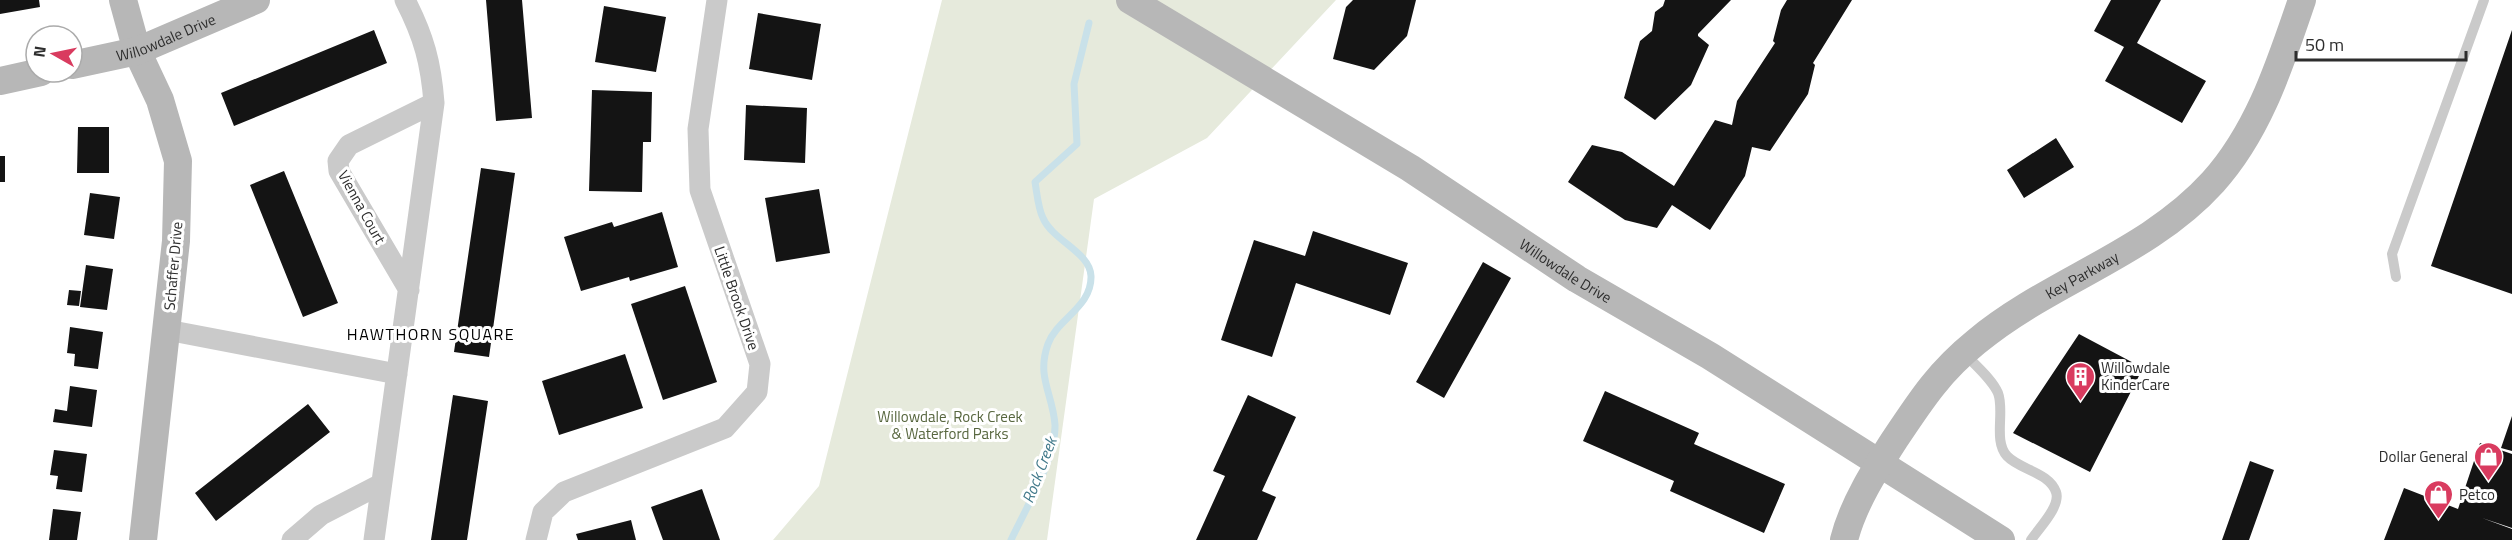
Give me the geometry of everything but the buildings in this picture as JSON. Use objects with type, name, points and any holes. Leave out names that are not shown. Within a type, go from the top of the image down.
[{"type":"street","name":"Schaffer Drive","points":[[123,0],[137,51],[160,100],[178,161],[176,241],[143,540]]},
{"type":"street","name":"Willowdale Drive","points":[[84,62],[137,51],[256,0]]},
{"type":"street","points":[[374,540],[434,104],[431,63],[420,29],[405,0]]},
{"type":"street","name":"Little Brook Drive","points":[[536,540],[543,512],[564,492],[725,428],[757,392],[760,364],[700,190],[698,129],[717,0]]},
{"type":"street","name":"Willowdale Drive","points":[[1130,0],[1410,168],[1577,279],[1710,356],[2001,540]]},
{"type":"street","name":"Key Parkway","points":[[1844,540],[1848,524],[1880,462],[1936,378],[2018,311],[2164,226],[2213,182],[2234,156],[2255,120],[2277,75],[2302,0]]},
{"type":"street","points":[[0,81],[24,76]]},
{"type":"street","name":"Vienna Court","points":[[409,290],[339,171],[339,160],[349,145],[434,104]]},
{"type":"street","points":[[167,330],[397,374]]},
{"type":"street","points":[[292,540],[321,515],[381,484]]},
{"type":"lane","points":[[2397,277],[2392,254],[2484,0]]},
{"type":"lane","points":[[1964,353],[1997,390],[2000,400],[2002,446],[2007,456],[2050,482],[2057,493],[2056,504],[2031,540]]},
{"type":"green space","name":"Willowdale, Rock Creek & Waterford Parks","points":[[942,0],[1336,0],[1207,138],[1094,199],[1047,540],[773,540],[819,486]]},
{"type":"waterway","name":"Rock Creek","points":[[1011,540],[1039,484],[1054,438],[1054,414],[1044,376],[1048,344],[1052,335],[1080,305],[1090,287],[1091,276],[1084,260],[1048,226],[1043,218],[1035,182],[1077,144],[1074,84],[1089,23]]},
{"type":"place","name":"Willowdale KinderCare","points":[[2080,402]]},
{"type":"place","name":"Dollar General","points":[[2489,482]]},
{"type":"place","name":"Petco","points":[[2438,520]]},
{"type":"district","name":"HAWTHORN SQUARE","points":[[431,334]]}]
